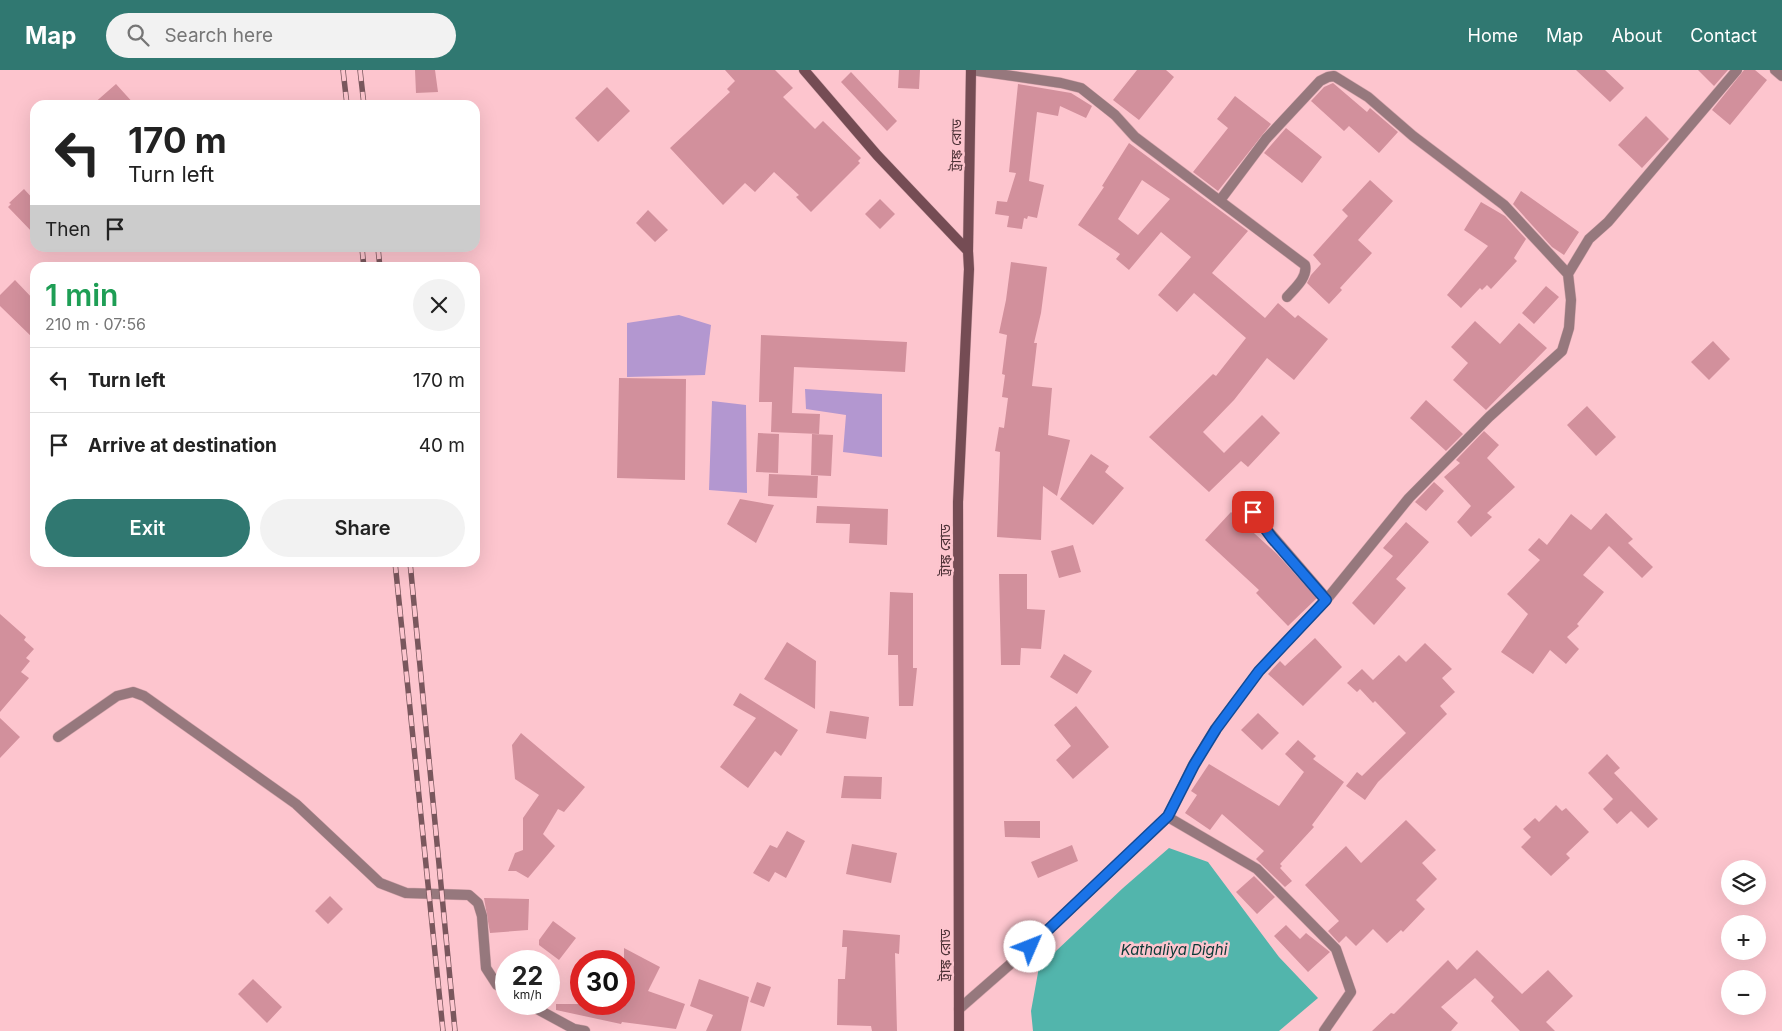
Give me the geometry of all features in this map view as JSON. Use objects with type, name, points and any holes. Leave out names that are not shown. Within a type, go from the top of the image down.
[{"type":"main road","points":[[804,70],[877,155],[968,251]]},
{"type":"main road","name":"ট্রাঙ্ক রোড","points":[[959,1031],[958,502],[969,269],[971,70]]},
{"type":"street","points":[[971,70],[1061,83],[1088,92],[1115,115],[1135,137],[1221,199],[1305,265],[1306,270],[1303,278],[1287,297]]},
{"type":"street","points":[[959,1009],[1030,947],[1168,816],[1194,765],[1216,729],[1259,671],[1326,600],[1409,498],[1489,417],[1562,351],[1569,328],[1570,300],[1568,274],[1589,239],[1608,222],[1736,70]]},
{"type":"street","points":[[1775,70],[1782,76]]},
{"type":"street","points":[[1221,199],[1266,139],[1320,81],[1334,76],[1368,97],[1413,136],[1504,206],[1568,274]]},
{"type":"street","points":[[1246,505],[1326,600]]},
{"type":"street","points":[[58,737],[117,696],[133,692],[144,696],[296,804],[380,883],[406,893],[469,895],[478,903],[482,916],[486,968],[495,983]]},
{"type":"street","points":[[1168,816],[1257,869],[1336,950],[1351,992],[1324,1031]]},
{"type":"street","points":[[548,1015],[574,1029],[585,1031]]},
{"type":"shaded area","points":[[679,315],[711,325],[705,375],[627,377],[627,323]]},
{"type":"shaded area","points":[[805,389],[882,394],[882,457],[843,452],[846,415],[806,409]]},
{"type":"shaded area","points":[[712,401],[746,405],[747,493],[709,490]]},
{"type":"water","name":"Kathaliya Dighi","points":[[1169,848],[1208,862],[1279,957],[1318,998],[1279,1031],[1033,1031],[1031,1011],[1039,967],[1123,888]]},
{"type":"building","points":[[415,70],[435,70],[438,92],[416,93]]},
{"type":"building","points":[[725,70],[775,70],[793,88],[783,97],[815,129],[823,121],[861,158],[858,161],[860,163],[811,212],[796,197],[799,195],[774,172],[755,192],[745,183],[723,205],[670,148],[730,92],[727,89],[735,81]]},
{"type":"building","points":[[899,70],[920,70],[919,89],[898,88]]},
{"type":"building","points":[[1137,70],[1166,70],[1174,77],[1139,120],[1113,100]]},
{"type":"building","points":[[1576,70],[1605,70],[1624,88],[1610,102]]},
{"type":"building","points":[[1698,70],[1728,70],[1714,86]]},
{"type":"building","points":[[1744,70],[1755,70],[1767,80],[1730,125],[1712,110]]},
{"type":"building","points":[[851,72],[897,121],[887,131],[841,82]]},
{"type":"building","points":[[1333,83],[1367,112],[1370,108],[1398,132],[1379,153],[1349,126],[1344,131],[1311,101],[1324,87]]},
{"type":"building","points":[[116,84],[130,100],[98,100]]},
{"type":"building","points":[[1018,84],[1071,93],[1092,106],[1086,118],[1060,106],[1058,116],[1037,112],[1029,181],[1044,185],[1037,218],[1028,216],[1027,219],[1024,218],[1022,229],[1007,227],[1009,216],[995,214],[997,201],[1007,202],[1016,173],[1009,172]]},
{"type":"building","points":[[607,87],[630,111],[598,142],[575,118]]},
{"type":"building","points":[[1235,96],[1271,124],[1218,191],[1193,172],[1228,128],[1217,119]]},
{"type":"building","points":[[1646,116],[1669,139],[1642,168],[1618,145]]},
{"type":"building","points":[[1286,128],[1322,157],[1302,183],[1264,153]]},
{"type":"building","points":[[1129,143],[1248,231],[1212,273],[1265,318],[1278,303],[1295,318],[1298,315],[1328,339],[1294,380],[1267,358],[1234,400],[1203,432],[1224,453],[1262,415],[1280,433],[1248,467],[1241,461],[1209,492],[1149,437],[1213,374],[1216,376],[1246,338],[1194,293],[1177,312],[1158,295],[1191,257],[1161,232],[1129,270],[1116,259],[1120,254],[1078,225],[1104,187],[1102,186]],"holes":[[[1142,180],[1170,199],[1138,235],[1118,219]]]},
{"type":"building","points":[[1370,180],[1393,201],[1358,240],[1372,253],[1340,288],[1342,290],[1329,304],[1307,283],[1311,275],[1321,264],[1313,255],[1348,216],[1342,210]]},
{"type":"building","points":[[24,189],[30,196],[30,230],[8,207],[11,204],[9,203]]},
{"type":"building","points":[[1521,191],[1579,232],[1564,255],[1552,247],[1513,204]]},
{"type":"building","points":[[880,199],[895,214],[880,229],[865,214]]},
{"type":"building","points":[[1481,202],[1505,216],[1526,239],[1514,258],[1517,261],[1491,289],[1487,285],[1482,290],[1480,288],[1461,308],[1447,295],[1488,246],[1464,230]]},
{"type":"building","points":[[648,210],[668,230],[655,242],[636,223]]},
{"type":"building","points":[[1011,262],[1047,267],[1041,313],[1034,343],[1037,343],[1032,386],[1052,388],[1048,435],[1070,440],[1057,496],[1043,486],[1041,540],[997,537],[1000,452],[995,451],[999,427],[1004,428],[1008,398],[1002,397],[1005,375],[1002,374],[1007,335],[999,333]]},
{"type":"building","points":[[15,280],[30,296],[30,335],[0,306],[0,295]]},
{"type":"building","points":[[1546,286],[1559,297],[1534,324],[1522,313]]},
{"type":"building","points":[[1475,321],[1500,344],[1519,323],[1547,348],[1486,410],[1453,380],[1468,363],[1451,347]]},
{"type":"building","points":[[761,335],[907,342],[905,372],[794,367],[792,413],[820,414],[819,434],[771,432],[772,402],[759,402]]},
{"type":"building","points":[[1713,341],[1730,359],[1709,380],[1691,362]]},
{"type":"building","points":[[619,378],[686,379],[685,480],[617,478]]},
{"type":"building","points":[[1426,400],[1463,434],[1446,451],[1410,418]]},
{"type":"building","points":[[1587,406],[1616,437],[1596,456],[1567,425]]},
{"type":"building","points":[[1484,431],[1499,445],[1487,458],[1515,487],[1487,513],[1492,517],[1471,537],[1457,522],[1471,506],[1444,477],[1460,463],[1456,460]]},
{"type":"building","points":[[758,433],[779,434],[778,473],[756,472]]},
{"type":"building","points":[[812,434],[833,435],[831,476],[811,475]]},
{"type":"building","points":[[1091,454],[1109,466],[1105,472],[1124,488],[1093,525],[1060,499]]},
{"type":"building","points":[[769,474],[818,476],[817,498],[768,496]]},
{"type":"building","points":[[1434,482],[1444,491],[1426,511],[1415,502]]},
{"type":"building","points":[[740,499],[774,505],[756,543],[727,524]]},
{"type":"building","points":[[817,506],[888,509],[887,545],[849,543],[850,524],[816,523]]},
{"type":"building","points":[[1231,512],[1277,554],[1317,598],[1288,626],[1256,593],[1259,590],[1205,540]]},
{"type":"building","points":[[1606,513],[1633,539],[1628,543],[1653,567],[1642,578],[1609,546],[1583,575],[1604,592],[1577,624],[1579,626],[1567,637],[1579,649],[1566,664],[1550,650],[1533,674],[1501,652],[1528,614],[1507,594],[1540,560],[1528,550],[1539,538],[1547,545],[1571,514],[1591,530]]},
{"type":"building","points":[[1406,522],[1429,542],[1396,579],[1406,588],[1374,625],[1352,603],[1393,556],[1383,548]]},
{"type":"building","points":[[1073,545],[1081,572],[1059,578],[1051,551]]},
{"type":"building","points":[[999,574],[1027,574],[1027,609],[1045,610],[1041,649],[1021,648],[1020,665],[1001,665]]},
{"type":"building","points":[[890,592],[913,593],[913,668],[917,668],[913,706],[899,706],[898,655],[888,655]]},
{"type":"building","points":[[0,614],[26,637],[24,640],[34,649],[26,658],[30,661],[21,672],[29,678],[0,712]]},
{"type":"building","points":[[1315,638],[1342,667],[1303,706],[1268,674],[1280,661],[1285,666]]},
{"type":"building","points":[[787,642],[816,661],[815,709],[764,679]]},
{"type":"building","points":[[1425,643],[1452,669],[1442,678],[1455,692],[1440,706],[1447,714],[1378,782],[1365,800],[1346,786],[1357,772],[1362,776],[1406,733],[1375,701],[1373,703],[1360,689],[1357,692],[1347,683],[1362,669],[1373,680],[1399,655],[1406,662]]},
{"type":"building","points":[[1064,654],[1092,671],[1077,694],[1050,677]]},
{"type":"building","points":[[740,693],[798,730],[781,756],[775,751],[748,788],[720,767],[756,718],[733,705]]},
{"type":"building","points":[[1076,706],[1109,747],[1073,779],[1056,760],[1071,746],[1054,725]]},
{"type":"building","points":[[830,711],[869,717],[866,739],[826,733]]},
{"type":"building","points":[[1258,713],[1279,733],[1262,750],[1241,730]]},
{"type":"building","points":[[0,718],[20,737],[0,758]]},
{"type":"building","points":[[521,733],[585,787],[564,812],[558,809],[543,834],[555,846],[528,878],[516,871],[508,871],[515,853],[523,850],[523,818],[539,795],[515,779],[512,745]]},
{"type":"building","points":[[1298,740],[1316,756],[1313,759],[1344,782],[1312,825],[1314,827],[1280,864],[1282,866],[1280,868],[1292,881],[1285,887],[1256,859],[1264,851],[1222,814],[1210,830],[1185,813],[1197,795],[1191,791],[1209,764],[1279,806],[1304,772],[1285,754]]},
{"type":"building","points":[[1607,754],[1620,768],[1614,773],[1658,819],[1648,828],[1631,811],[1617,824],[1603,809],[1613,799],[1588,773]]},
{"type":"building","points":[[844,776],[882,777],[881,799],[841,798]]},
{"type":"building","points":[[1556,805],[1562,811],[1566,808],[1589,832],[1566,854],[1570,858],[1551,876],[1521,847],[1531,837],[1523,829],[1535,818],[1539,822]]},
{"type":"building","points":[[1406,820],[1436,850],[1422,863],[1437,879],[1416,900],[1425,909],[1403,932],[1401,930],[1387,943],[1373,929],[1356,946],[1346,936],[1339,943],[1328,931],[1339,921],[1305,885],[1346,846],[1361,863]]},
{"type":"building","points":[[1004,821],[1040,821],[1040,838],[1005,837]]},
{"type":"building","points":[[787,831],[805,841],[786,878],[775,872],[769,882],[753,873],[770,845],[777,848]]},
{"type":"building","points":[[852,844],[897,853],[891,883],[846,874]]},
{"type":"building","points":[[1072,845],[1078,861],[1038,878],[1031,862]]},
{"type":"building","points":[[1254,876],[1275,897],[1257,914],[1236,892]]},
{"type":"building","points":[[330,896],[343,909],[328,924],[315,911]]},
{"type":"building","points":[[484,898],[529,899],[528,930],[490,933]]},
{"type":"building","points":[[553,921],[576,938],[560,959],[560,950],[546,950],[539,945],[539,940]]},
{"type":"building","points":[[1286,925],[1300,939],[1306,933],[1330,952],[1308,972],[1274,936]]},
{"type":"building","points":[[843,930],[900,935],[899,954],[895,953],[897,1031],[872,1031],[871,1026],[837,1025],[838,979],[845,979],[847,947],[842,947]]},
{"type":"building","points":[[1477,950],[1522,994],[1548,970],[1573,996],[1546,1022],[1555,1031],[1520,1031],[1491,1001],[1494,997],[1475,978],[1441,1007],[1458,1023],[1451,1031],[1372,1031],[1391,1013],[1394,1014],[1448,960],[1457,970]]},
{"type":"building","points":[[635,954],[660,967],[648,991],[685,1004],[676,1029],[622,1022],[621,1024],[579,1015],[635,1015]]},
{"type":"building","points":[[253,979],[282,1007],[267,1023],[238,994]]},
{"type":"building","points":[[699,979],[749,997],[741,1031],[706,1031],[713,1015],[690,1006]]},
{"type":"building","points":[[757,982],[771,987],[764,1007],[750,1002]]},
{"type":"building","points":[[560,1004],[570,1004],[570,1013],[560,1011]]},
{"type":"railway","points":[[343,70],[346,100]]},
{"type":"railway","points":[[360,70],[363,100]]},
{"type":"railway","points":[[362,252],[363,262]]},
{"type":"railway","points":[[378,252],[379,262]]},
{"type":"railway","points":[[396,567],[443,1031]]},
{"type":"railway","points":[[410,567],[455,1031]]},
{"type":"route","points":[[1030,947],[1168,816],[1194,765],[1216,729],[1259,671],[1326,600],[1272,538],[1253,512]]}]
